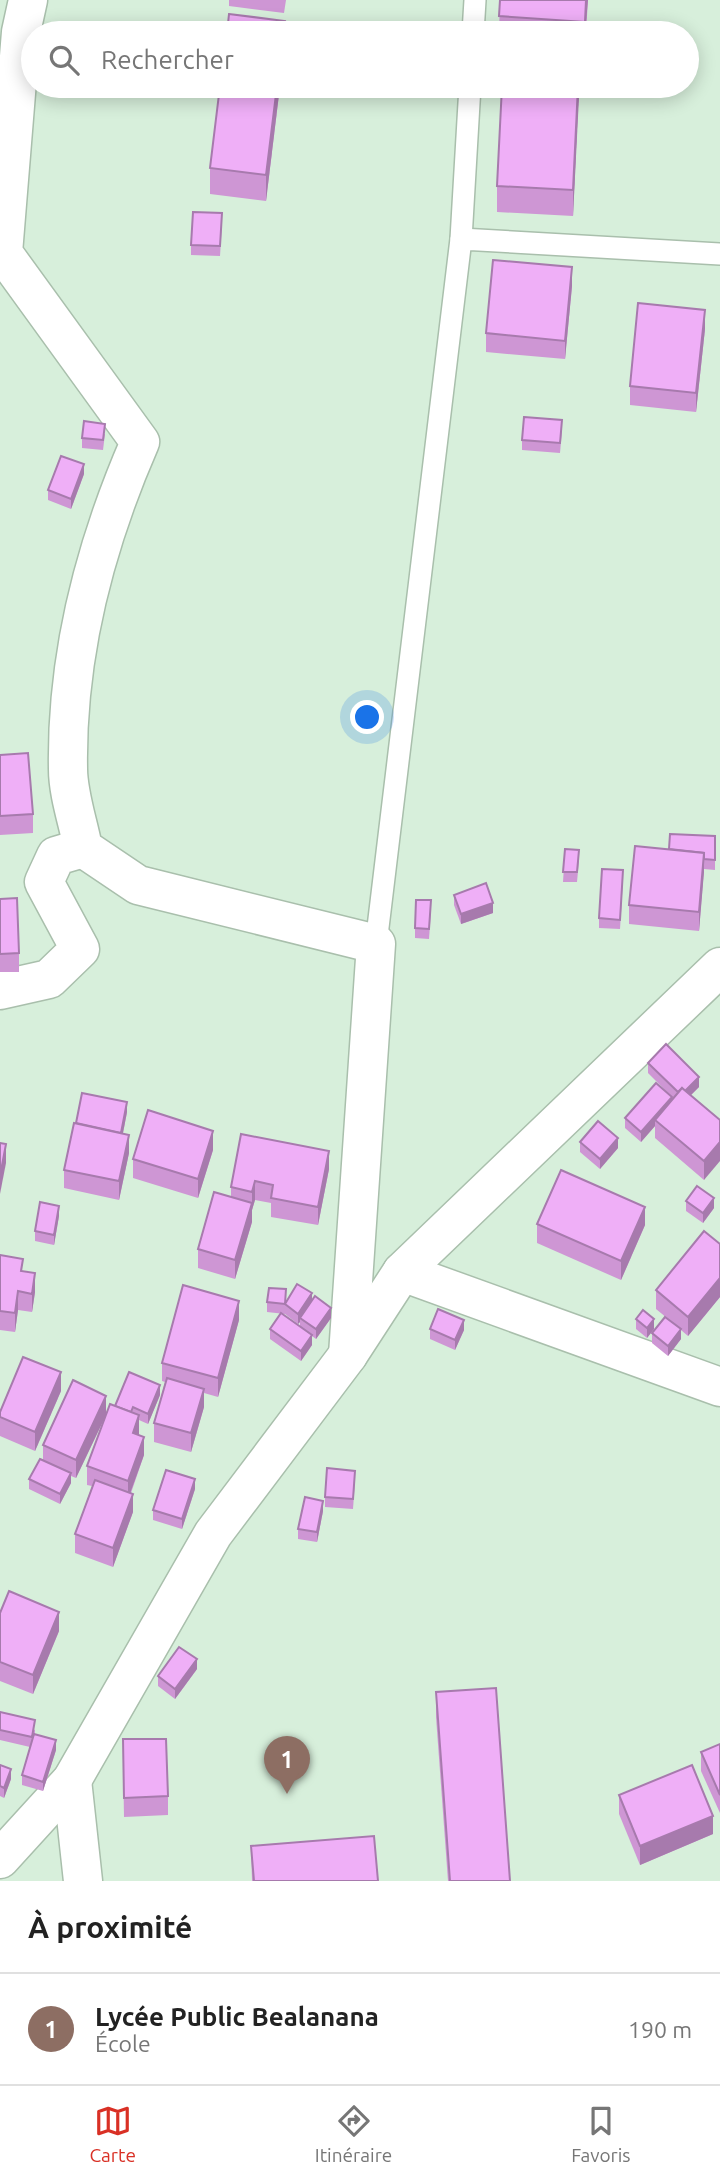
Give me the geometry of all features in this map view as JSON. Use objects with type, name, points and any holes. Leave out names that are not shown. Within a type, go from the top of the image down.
[{"type":"street","points":[[23,21],[28,0]]},
{"type":"street","points":[[21,32],[3,253],[141,442],[124,480],[83,609],[74,667],[68,771],[83,848],[138,885],[376,944],[348,1355]]},
{"type":"street","points":[[0,990],[49,979],[80,949],[44,881],[56,856],[83,848]]},
{"type":"street","points":[[0,1860],[72,1780],[213,1534],[348,1355],[402,1272],[720,967]]},
{"type":"street","points":[[402,1272],[720,1387]]},
{"type":"street","points":[[72,1780],[83,1881]]},
{"type":"lane","points":[[474,21],[475,0]]},
{"type":"lane","points":[[376,944],[461,239],[469,98]]},
{"type":"lane","points":[[461,239],[720,254]]},
{"type":"building","points":[[500,0],[586,0],[585,21],[499,16]]},
{"type":"building","points":[[229,14],[285,21],[228,21]]},
{"type":"building","points":[[219,98],[276,98],[266,175],[210,168]]},
{"type":"building","points":[[501,98],[577,98],[573,190],[497,186]]},
{"type":"building","points":[[193,212],[222,213],[220,246],[191,245]]},
{"type":"building","points":[[493,260],[572,267],[565,341],[486,333]]},
{"type":"building","points":[[638,303],[705,310],[696,393],[630,386]]},
{"type":"building","points":[[524,417],[562,420],[560,443],[522,440]]},
{"type":"building","points":[[84,421],[105,424],[103,440],[82,438]]},
{"type":"building","points":[[61,456],[84,464],[71,499],[48,490]]},
{"type":"building","points":[[28,753],[33,814],[0,816],[0,755]]},
{"type":"building","points":[[670,834],[715,836],[715,860],[704,859],[704,853],[669,849]]},
{"type":"building","points":[[635,846],[704,853],[699,912],[629,905]]},
{"type":"building","points":[[565,849],[579,850],[577,872],[563,872]]},
{"type":"building","points":[[602,869],[623,870],[620,920],[599,918]]},
{"type":"building","points":[[486,883],[493,903],[461,914],[454,895]]},
{"type":"building","points":[[17,898],[19,953],[0,954],[0,899]]},
{"type":"building","points":[[416,900],[431,900],[429,929],[415,928]]},
{"type":"building","points":[[666,1044],[699,1077],[685,1091],[682,1088],[678,1092],[648,1063]]},
{"type":"building","points":[[656,1083],[672,1097],[641,1132],[625,1118]]},
{"type":"building","points":[[682,1088],[720,1120],[720,1142],[704,1161],[655,1120]]},
{"type":"building","points":[[82,1093],[127,1102],[121,1133],[76,1123]]},
{"type":"building","points":[[148,1110],[213,1131],[198,1179],[133,1159]]},
{"type":"building","points":[[598,1121],[618,1138],[600,1159],[580,1142]]},
{"type":"building","points":[[74,1123],[129,1135],[119,1181],[64,1170]]},
{"type":"building","points":[[241,1134],[329,1151],[318,1207],[271,1198],[273,1185],[255,1181],[252,1192],[231,1187]]},
{"type":"building","points":[[0,1143],[6,1144],[0,1176]]},
{"type":"building","points":[[561,1170],[645,1207],[621,1261],[537,1224]]},
{"type":"building","points":[[697,1186],[714,1198],[703,1213],[686,1201]]},
{"type":"building","points":[[214,1192],[252,1203],[235,1260],[198,1249]]},
{"type":"building","points":[[40,1202],[59,1206],[54,1235],[35,1231]]},
{"type":"building","points":[[704,1231],[720,1244],[720,1278],[688,1317],[656,1290]]},
{"type":"building","points":[[0,1255],[23,1259],[21,1271],[35,1273],[32,1294],[18,1291],[15,1313],[0,1311]]},
{"type":"building","points":[[297,1284],[312,1293],[298,1314],[285,1304]]},
{"type":"building","points":[[183,1285],[239,1301],[218,1378],[162,1363]]},
{"type":"building","points":[[269,1288],[286,1289],[285,1304],[267,1302]]},
{"type":"building","points":[[315,1296],[331,1308],[316,1329],[300,1318]]},
{"type":"building","points":[[438,1309],[464,1320],[455,1340],[430,1329]]},
{"type":"building","points":[[643,1310],[654,1319],[647,1328],[636,1319]]},
{"type":"building","points":[[281,1313],[312,1335],[301,1351],[270,1329]]},
{"type":"building","points":[[665,1317],[681,1329],[668,1346],[652,1333]]},
{"type":"building","points":[[23,1357],[61,1372],[35,1432],[0,1417]]},
{"type":"building","points":[[129,1372],[160,1385],[148,1414],[133,1407],[131,1412],[115,1406]]},
{"type":"building","points":[[167,1378],[204,1389],[191,1433],[154,1423]]},
{"type":"building","points":[[73,1380],[106,1396],[76,1460],[43,1445]]},
{"type":"building","points":[[110,1404],[139,1415],[133,1433],[144,1437],[128,1481],[87,1466]]},
{"type":"building","points":[[40,1459],[71,1473],[60,1494],[29,1479]]},
{"type":"building","points":[[327,1468],[355,1471],[353,1499],[325,1497]]},
{"type":"building","points":[[166,1470],[195,1479],[182,1519],[153,1510]]},
{"type":"building","points":[[95,1480],[133,1494],[113,1548],[75,1534]]},
{"type":"building","points":[[305,1497],[323,1501],[317,1532],[298,1529]]},
{"type":"building","points":[[9,1591],[59,1612],[33,1675],[0,1662],[0,1613]]},
{"type":"building","points":[[179,1647],[197,1659],[175,1689],[158,1676]]},
{"type":"building","points":[[496,1688],[510,1881],[450,1881],[436,1692]]},
{"type":"building","points":[[0,1712],[35,1720],[32,1737],[0,1730]]},
{"type":"building","points":[[34,1734],[56,1740],[43,1782],[22,1775]]},
{"type":"building","points":[[123,1739],[166,1739],[168,1796],[124,1798]]},
{"type":"building","points":[[720,1744],[720,1795],[701,1752]]},
{"type":"building","points":[[0,1765],[11,1769],[4,1788],[0,1786]]},
{"type":"building","points":[[692,1765],[713,1816],[640,1846],[619,1795]]},
{"type":"building","points":[[374,1836],[378,1881],[254,1881],[251,1846]]},
{"type":"place","name":"Lycée Public Bealanana","points":[[287,1794]]}]
